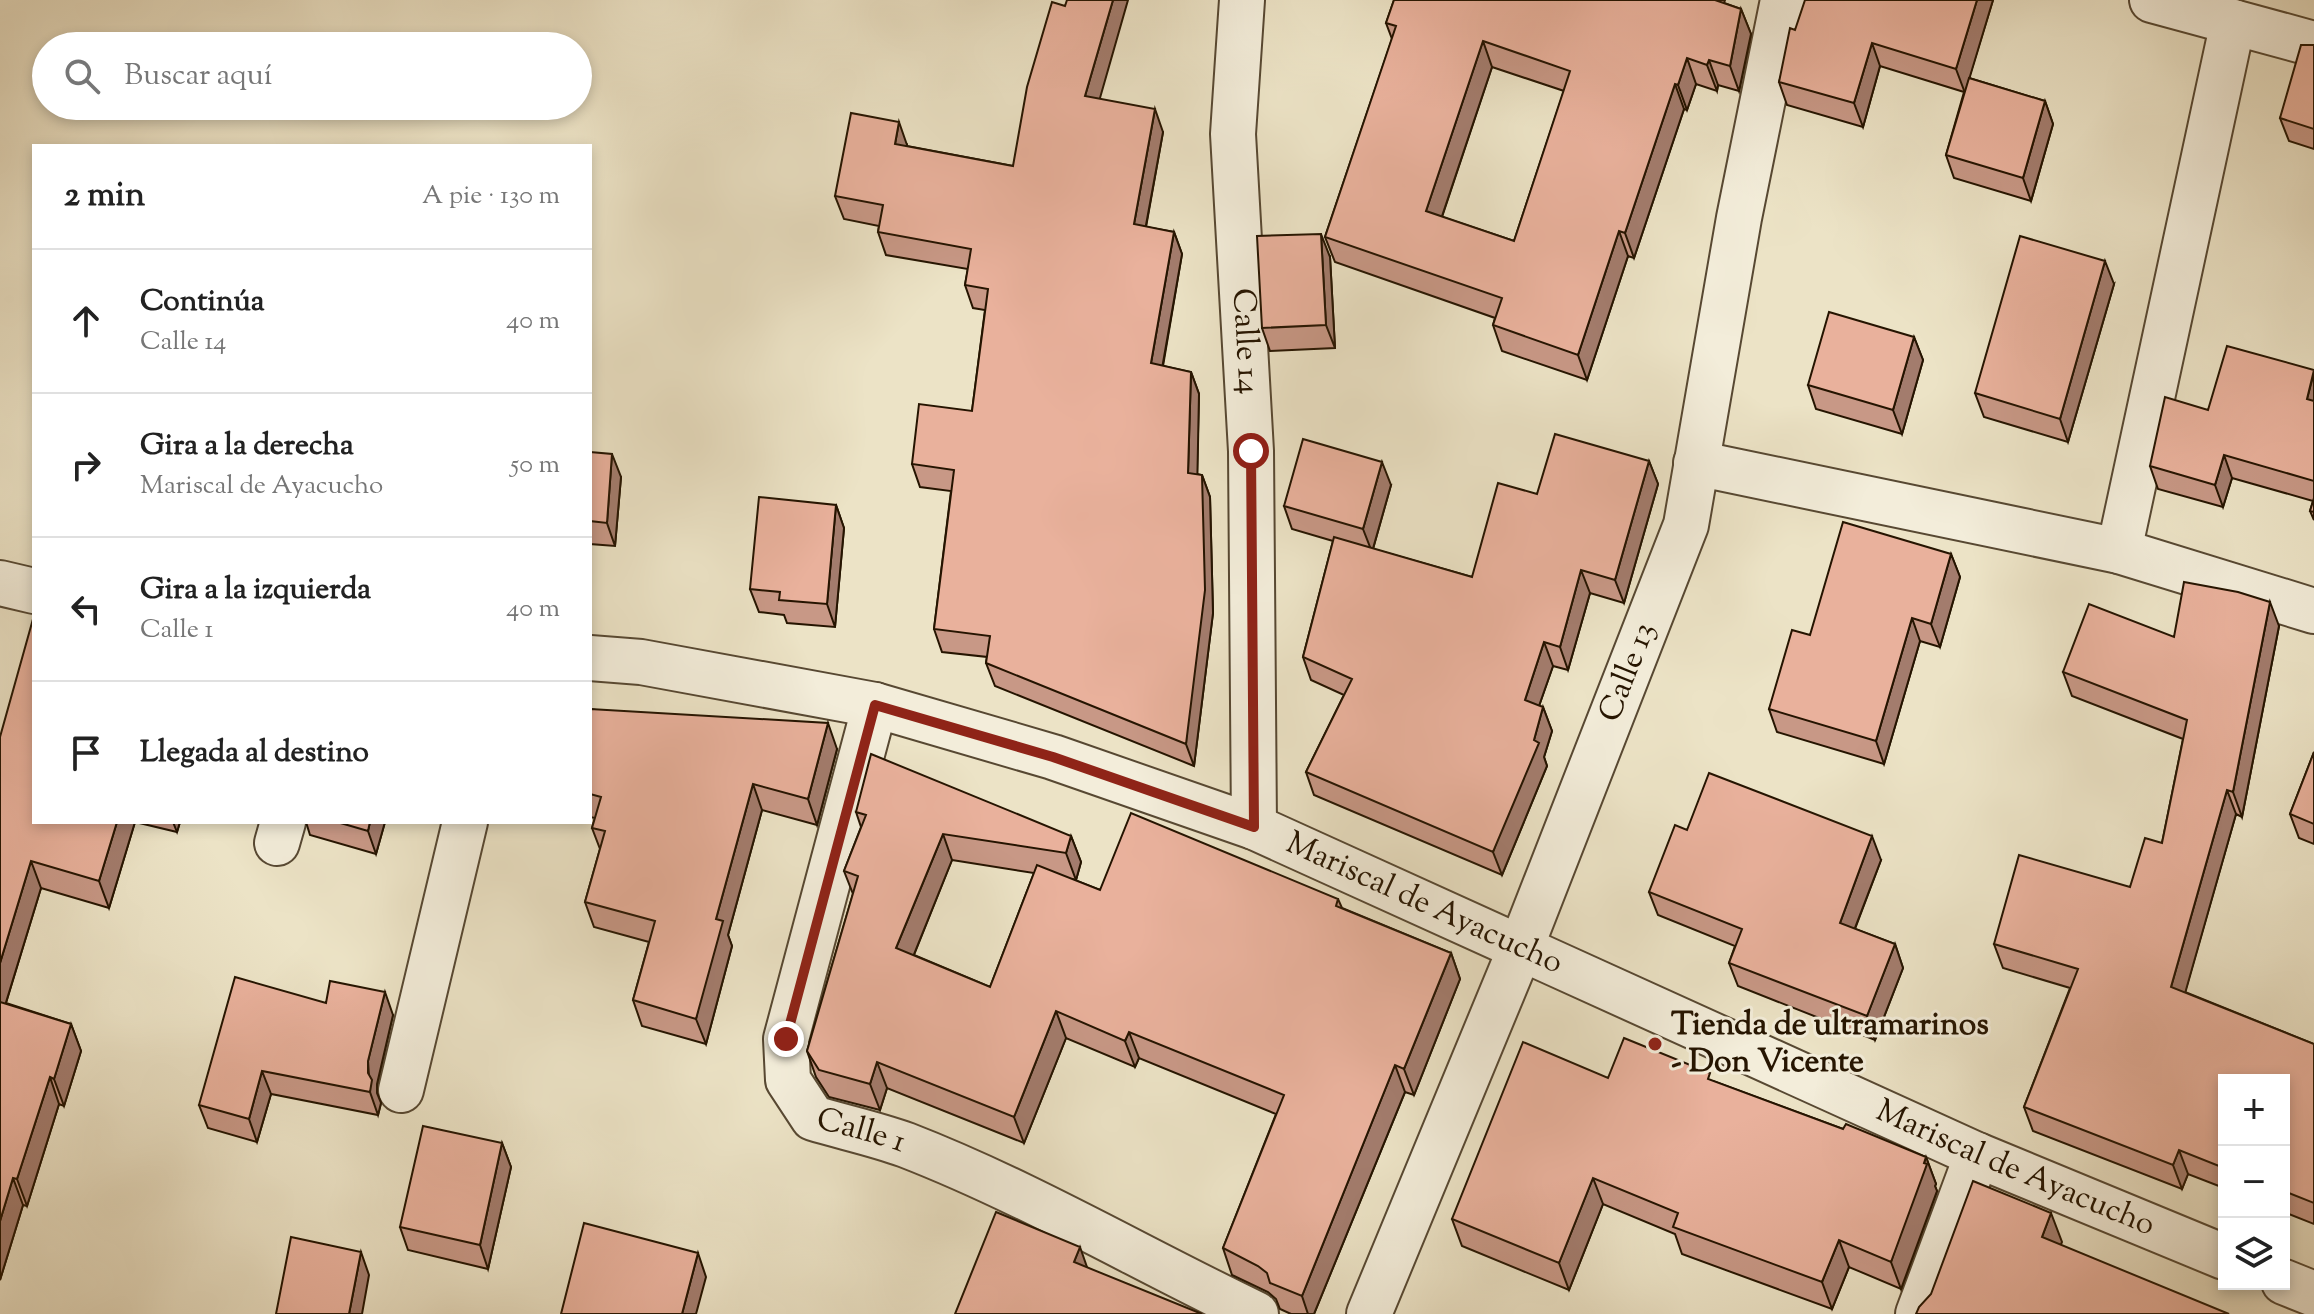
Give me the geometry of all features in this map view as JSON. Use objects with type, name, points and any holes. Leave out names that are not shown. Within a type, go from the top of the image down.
[{"type":"street","name":"Calle 14","points":[[1242,0],[1233,134],[1251,451],[1254,827]]},
{"type":"street","name":"Calle 13","points":[[1369,1314],[1521,947],[1686,525],[1739,218],[1783,0]]},
{"type":"street","points":[[2152,0],[2314,44]]},
{"type":"street","points":[[2119,551],[2233,22]]},
{"type":"street","points":[[1696,463],[2119,551],[2314,611]]},
{"type":"street","points":[[0,583],[32,591]]},
{"type":"street","name":"Mariscal de Ayacucho","points":[[592,658],[641,662],[875,705],[1053,757],[1254,827],[1977,1155],[2218,1255]]},
{"type":"street","name":"Calle 1","points":[[875,705],[786,1039],[788,1080],[813,1118],[904,1144],[1007,1189],[1107,1236],[1168,1271],[1256,1314]]},
{"type":"street","points":[[401,1090],[465,824]]},
{"type":"street","points":[[1918,1314],[1977,1155]]},
{"type":"street","points":[[2290,1284],[2314,1294]]},
{"type":"building","points":[[1067,0],[1113,0],[1085,96],[1155,109],[1134,224],[1174,232],[1151,363],[1191,372],[1188,473],[1202,475],[1205,590],[1186,744],[986,663],[990,636],[934,629],[954,470],[912,464],[919,404],[972,411],[988,289],[965,285],[971,249],[878,232],[883,205],[835,196],[851,113],[899,122],[895,144],[1013,166],[1027,87],[1052,2],[1065,6]]},
{"type":"building","points":[[1394,0],[1715,0],[1741,9],[1730,66],[1709,60],[1707,65],[1687,58],[1678,85],[1675,84],[1625,233],[1619,231],[1578,355],[1493,325],[1502,298],[1325,237],[1396,26],[1386,23]],"holes":[[[1483,41],[1570,71],[1514,241],[1426,211]]]},
{"type":"building","points":[[1805,0],[1977,0],[1956,69],[1872,43],[1854,103],[1779,82],[1790,28],[1795,30]]},
{"type":"building","points":[[2301,45],[2314,45],[2314,129],[2280,118]]},
{"type":"building","points":[[1969,78],[2045,101],[2023,178],[1946,155]]},
{"type":"building","points":[[1321,234],[1326,325],[1262,328],[1257,236]]},
{"type":"building","points":[[2020,236],[2105,261],[2060,419],[1975,393]]},
{"type":"building","points":[[1829,312],[1914,337],[1893,410],[1808,385]]},
{"type":"building","points":[[2227,346],[2314,370],[2307,399],[2314,401],[2314,481],[2224,455],[2215,485],[2150,466],[2165,397],[2208,410]]},
{"type":"building","points":[[1555,434],[1649,461],[1615,580],[1581,570],[1560,647],[1544,642],[1525,700],[1543,707],[1534,740],[1539,743],[1493,852],[1306,772],[1352,679],[1303,657],[1334,537],[1472,577],[1498,483],[1537,494]]},
{"type":"building","points":[[1303,439],[1382,462],[1363,529],[1284,506]]},
{"type":"building","points":[[592,452],[612,454],[607,523],[592,521]]},
{"type":"building","points":[[759,497],[836,505],[827,604],[779,600],[780,592],[750,589]]},
{"type":"building","points":[[1843,522],[1951,554],[1931,624],[1912,618],[1876,741],[1769,709],[1792,630],[1810,635]]},
{"type":"building","points":[[2184,582],[2238,592],[2270,602],[2233,792],[2227,790],[2171,987],[2314,1044],[2314,1203],[2290,1193],[2290,1074],[2218,1074],[2218,1166],[2179,1150],[2173,1165],[2024,1107],[2078,969],[1994,944],[2019,855],[2130,887],[2145,838],[2162,843],[2187,720],[2063,672],[2089,604],[2174,637]]},
{"type":"building","points":[[32,623],[32,824],[116,824],[99,881],[31,861],[0,963],[0,737]]},
{"type":"building","points":[[592,709],[828,723],[808,799],[753,784],[716,919],[723,921],[696,1019],[633,1000],[655,921],[585,902],[605,831],[592,828],[601,797],[592,795]]},
{"type":"building","points":[[2314,752],[2314,824],[2290,814]]},
{"type":"building","points":[[871,754],[1071,836],[1066,853],[943,834],[896,948],[990,987],[1037,865],[1100,890],[1131,813],[1338,899],[1336,906],[1451,953],[1404,1069],[1395,1065],[1302,1296],[1270,1283],[1267,1273],[1258,1266],[1223,1248],[1284,1095],[1129,1032],[1125,1041],[1056,1011],[1014,1117],[877,1062],[870,1084],[819,1070],[807,1051],[858,876],[844,871],[866,815],[856,812]]},
{"type":"building","points":[[1709,773],[1872,836],[1840,923],[1895,944],[1867,1016],[1729,963],[1742,929],[1649,892],[1675,825],[1687,830]]},
{"type":"building","points":[[344,824],[370,824],[368,831]]},
{"type":"building","points":[[235,977],[326,1003],[330,981],[385,992],[368,1061],[368,1073],[372,1080],[370,1092],[262,1071],[249,1119],[199,1105]]},
{"type":"building","points":[[0,1002],[71,1024],[54,1079],[50,1077],[0,1221]]},
{"type":"building","points":[[1624,1038],[1710,1073],[1708,1079],[1843,1129],[1846,1124],[1926,1157],[1924,1163],[1927,1164],[1891,1262],[1839,1240],[1822,1282],[1673,1227],[1678,1213],[1593,1178],[1559,1263],[1452,1219],[1523,1042],[1608,1078]]},
{"type":"building","points":[[423,1126],[502,1143],[480,1245],[400,1227]]},
{"type":"building","points":[[1973,1181],[2051,1213],[2042,1237],[2229,1314],[1916,1314],[1931,1294]]},
{"type":"building","points":[[996,1212],[1080,1247],[1074,1262],[1202,1314],[955,1314]]},
{"type":"building","points":[[584,1223],[698,1253],[682,1314],[561,1314]]},
{"type":"building","points":[[291,1237],[361,1252],[349,1314],[276,1314]]},
{"type":"place","name":"Tienda de ultramarinos - Don Vicente","points":[[1655,1044]]},
{"type":"route","points":[[786,1039],[875,705],[1053,757],[1254,827],[1251,451]]}]
